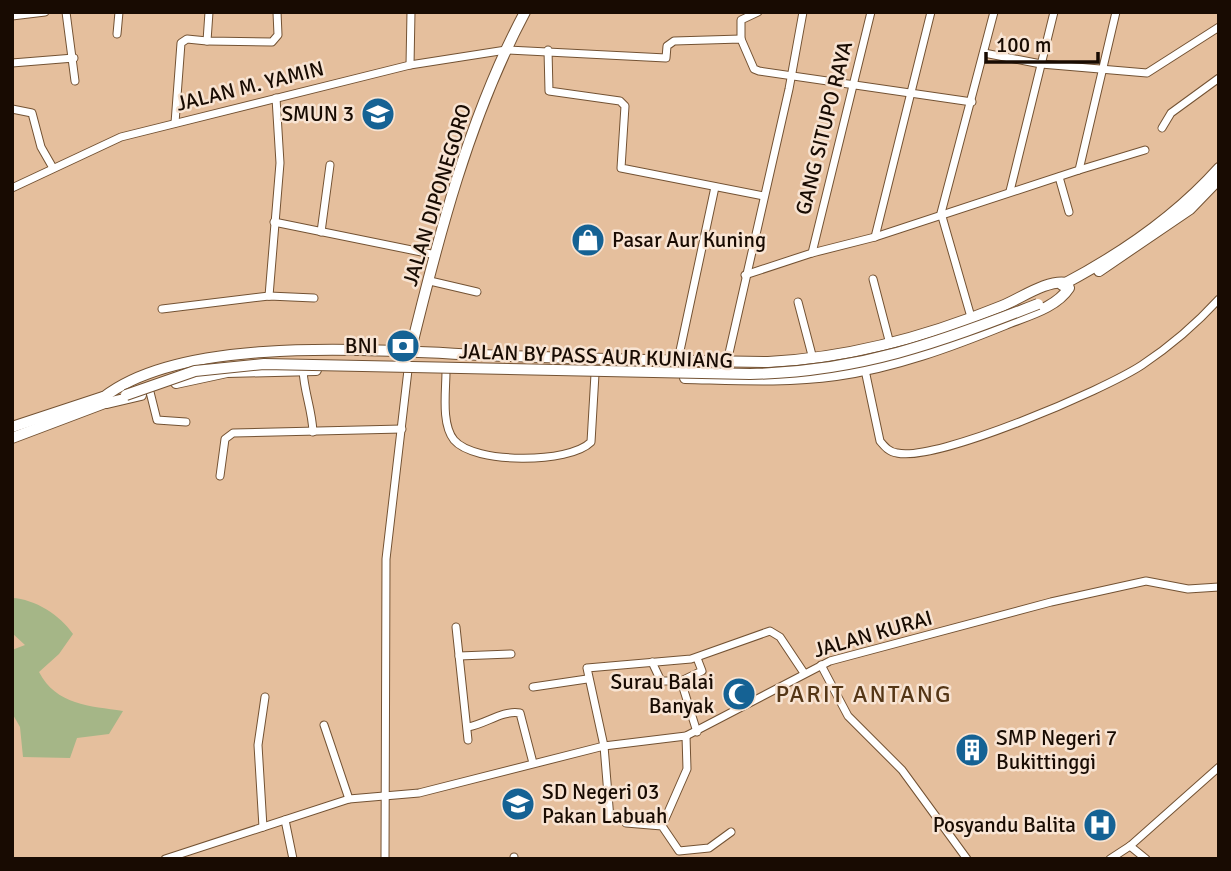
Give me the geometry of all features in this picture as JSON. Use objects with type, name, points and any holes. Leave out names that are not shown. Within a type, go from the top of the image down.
[{"type":"highway","name":"JALAN DIPONEGORO","points":[[410,353],[460,170],[506,50],[525,12]]},
{"type":"highway","name":"JALAN BY PASS AUR KUNIANG","points":[[1198,196],[1219,168]]},
{"type":"highway","name":"JALAN BY PASS AUR KUNIANG","points":[[12,427],[38,422],[105,400],[193,366],[263,358],[808,367],[901,348],[1037,302],[1068,286],[1219,180]]},
{"type":"highway","name":"JALAN BY PASS AUR KUNIANG","points":[[105,400],[146,373],[208,357],[273,352],[727,362],[813,360],[890,344],[971,317],[1051,285],[1068,286]]},
{"type":"highway","name":"JALAN BY PASS AUR KUNIANG","points":[[105,400],[150,392],[211,374],[303,370],[777,379],[865,370],[938,349],[1014,320],[1058,301],[1068,286]]},
{"type":"highway","points":[[513,373],[514,356]]},
{"type":"highway","name":"JALAN BY PASS AUR KUNIANG","points":[[12,438],[38,422]]},
{"type":"street","points":[[12,16],[44,12]]},
{"type":"street","points":[[66,12],[75,81]]},
{"type":"street","points":[[117,34],[119,12]]},
{"type":"street","points":[[207,41],[209,12]]},
{"type":"street","points":[[175,123],[181,43],[187,39],[272,42],[278,36],[276,12]]},
{"type":"street","points":[[410,65],[411,12]]},
{"type":"street","points":[[758,12],[741,20],[741,39],[754,69],[851,86],[972,102]]},
{"type":"street","points":[[727,362],[792,77],[803,12]]},
{"type":"street","name":"GANG SITUPO RAYA","points":[[812,253],[871,12]]},
{"type":"street","points":[[875,237],[931,12]]},
{"type":"street","points":[[971,317],[941,213],[994,12]]},
{"type":"street","points":[[1010,191],[1054,12]]},
{"type":"street","points":[[1079,170],[1116,12]]},
{"type":"street","points":[[984,53],[1041,64],[1140,74],[1155,71],[1219,27]]},
{"type":"street","name":"JALAN M. YAMIN","points":[[12,188],[102,143],[410,65],[506,50],[666,58],[667,46],[674,41],[741,39]]},
{"type":"street","points":[[548,50],[549,91],[620,101],[625,106],[621,168],[764,196]]},
{"type":"street","points":[[12,63],[74,58]]},
{"type":"street","points":[[1162,128],[1171,113],[1219,78]]},
{"type":"street","points":[[269,296],[280,163],[276,98]]},
{"type":"street","points":[[12,109],[32,113],[41,147],[53,168]]},
{"type":"street","points":[[745,275],[812,253],[875,237],[941,213],[1145,150]]},
{"type":"street","points":[[321,232],[330,165]]},
{"type":"street","points":[[1059,177],[1069,212]]},
{"type":"street","points":[[678,360],[715,187]]},
{"type":"street","points":[[274,222],[436,255]]},
{"type":"street","points":[[873,279],[890,344]]},
{"type":"street","points":[[430,281],[477,292]]},
{"type":"street","points":[[163,309],[269,296],[314,298]]},
{"type":"street","points":[[865,370],[880,441],[887,449],[911,454],[958,443],[1018,423],[1129,372],[1170,344],[1219,299]]},
{"type":"street","points":[[798,302],[813,360]]},
{"type":"street","points":[[303,370],[304,387],[312,407],[313,432]]},
{"type":"street","points":[[385,859],[386,559],[408,370]]},
{"type":"street","points":[[446,371],[447,420],[454,440],[477,453],[548,458],[567,456],[591,442],[595,374]]},
{"type":"street","points":[[150,392],[157,420],[186,422]]},
{"type":"street","points":[[220,476],[228,435],[402,429]]},
{"type":"street","name":"JALAN KURAI","points":[[165,859],[349,799],[419,793],[604,746],[686,736],[821,665],[1133,582],[1161,582],[1196,589],[1219,587]]},
{"type":"street","points":[[456,627],[468,740]]},
{"type":"street","points":[[610,819],[604,746],[587,679],[587,668],[697,658],[770,631],[780,637],[804,673]]},
{"type":"street","points":[[459,656],[511,654]]},
{"type":"street","points":[[652,662],[662,681],[681,681],[702,671],[697,658]]},
{"type":"street","points":[[821,665],[848,716],[902,770],[967,859]]},
{"type":"street","points":[[533,687],[587,679]]},
{"type":"street","points":[[681,681],[697,732]]},
{"type":"street","points":[[263,827],[258,745],[265,697]]},
{"type":"street","points":[[468,727],[484,724],[505,713],[520,713],[533,763]]},
{"type":"street","points":[[324,725],[349,799]]},
{"type":"street","points":[[662,826],[684,781],[687,769],[686,736]]},
{"type":"street","points":[[1110,859],[1130,846],[1219,767]]},
{"type":"street","points":[[285,820],[293,859]]},
{"type":"street","points":[[626,823],[662,826]]},
{"type":"street","points":[[662,826],[679,851],[709,848],[731,832]]},
{"type":"street","points":[[1130,846],[1146,859]]},
{"type":"street","points":[[199,848],[200,859]]},
{"type":"green space","points":[[12,598],[29,601],[46,609],[61,620],[73,634],[59,654],[39,672],[46,683],[64,698],[75,702],[123,711],[109,734],[77,738],[70,758],[23,757],[20,727],[12,713],[12,650],[25,645],[12,633]]},
{"type":"place","name":"SMUN 3","points":[[378,114]]},
{"type":"place","name":"Pasar Aur Kuning","points":[[588,240]]},
{"type":"place","name":"BNI","points":[[403,346]]},
{"type":"place","name":"Surau Balai Banyak","points":[[739,694]]},
{"type":"place","name":"SMP Negeri 7 Bukittinggi","points":[[972,750]]},
{"type":"place","name":"SD Negeri 03 Pakan Labuah","points":[[518,804]]},
{"type":"place","name":"Posyandu Balita","points":[[1100,825]]},
{"type":"district","name":"PARIT ANTANG","points":[[864,694]]}]
